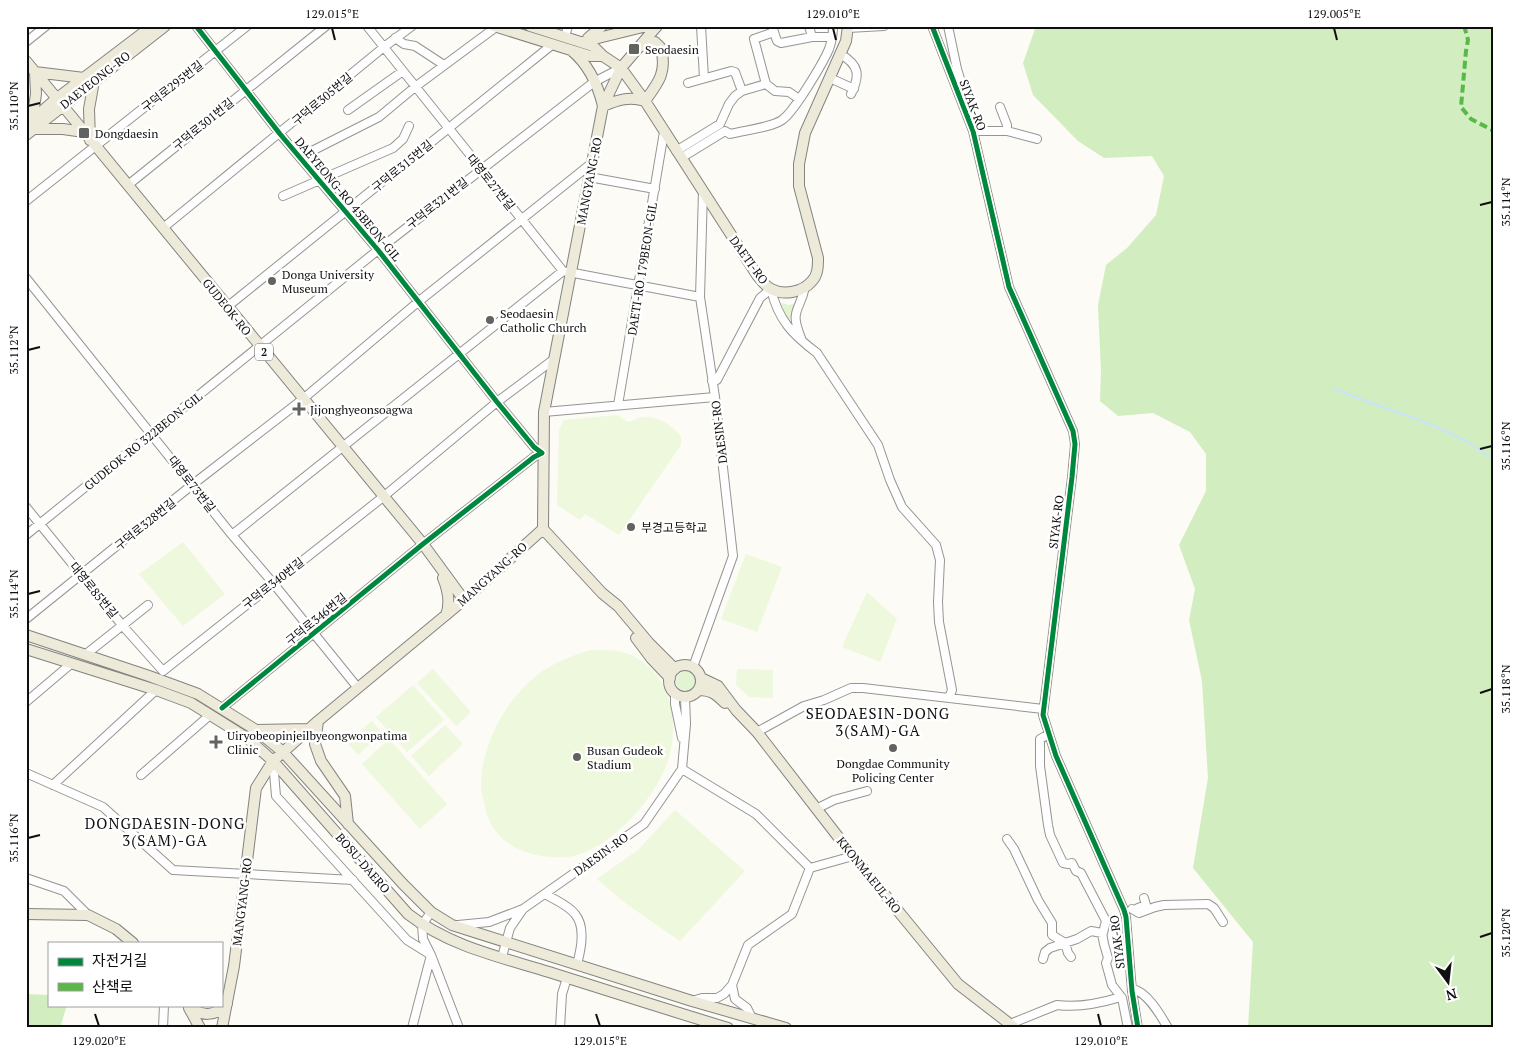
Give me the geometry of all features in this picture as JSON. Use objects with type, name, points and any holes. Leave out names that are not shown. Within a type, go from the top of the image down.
[{"type":"main road","name":"DAEYEONG-RO","points":[[59,103],[84,78],[152,26]]},
{"type":"main road","name":"DAEYEONG-RO","points":[[29,127],[59,103],[95,80],[164,26]]},
{"type":"main road","points":[[530,26],[566,31],[581,42],[593,46],[603,56],[621,68]]},
{"type":"main road","points":[[581,42],[593,35],[602,26]]},
{"type":"main road","points":[[581,42],[646,26]]},
{"type":"main road","name":"MANGYANG-RO","points":[[222,1028],[234,966],[256,788],[273,761],[308,729],[464,600],[543,529],[542,454],[544,412],[567,272],[603,106],[621,68],[657,26]]},
{"type":"main road","points":[[495,27],[590,56],[603,56]]},
{"type":"main road","points":[[805,287],[813,281],[818,267],[818,258],[799,186],[799,164],[805,133],[846,40],[848,27]]},
{"type":"main road","points":[[570,50],[582,60],[594,82],[603,106],[622,99],[637,98],[645,101],[656,86],[662,75],[663,54],[661,48],[655,42],[639,47]]},
{"type":"main road","name":"GUDEOK-RO","points":[[26,61],[423,544],[464,600]]},
{"type":"main road","name":"DAETI-RO","points":[[621,68],[645,101],[757,275],[771,289],[787,293],[805,287]]},
{"type":"main road","points":[[84,78],[35,72],[36,94],[29,127],[63,129],[90,139],[89,108],[95,80]]},
{"type":"main road","points":[[543,529],[602,593],[618,606],[672,673]]},
{"type":"main road","points":[[436,563],[448,592],[449,604],[446,615]]},
{"type":"main road","name":"BOSU-DAERO","points":[[26,635],[149,676],[162,675],[222,708],[256,730],[283,752],[403,884],[431,912],[452,925],[692,1001],[751,1016],[786,1028]]},
{"type":"main road","name":"BOSU-DAERO","points":[[26,649],[144,686],[191,703],[247,738],[273,761],[408,914],[448,939],[502,958],[728,1028]]},
{"type":"main road","points":[[693,667],[681,666],[672,673],[670,684],[680,695],[690,696],[698,690],[701,678]]},
{"type":"main road","name":"KKONMAEUL-RO","points":[[693,667],[701,678],[718,686],[736,710],[757,732],[853,856],[958,984],[1012,1026]]},
{"type":"main road","points":[[144,686],[156,686],[158,682],[149,676]]},
{"type":"main road","name":"KKONMAEUL-RO","points":[[698,690],[707,690],[714,693],[727,705],[736,710]]},
{"type":"main road","points":[[318,721],[314,744],[321,761],[345,796],[348,824]]},
{"type":"main road","points":[[256,730],[308,729]]},
{"type":"main road","points":[[26,914],[88,915],[116,929],[132,942]]},
{"type":"main road","points":[[189,1006],[198,1012],[210,1014],[221,1010],[227,1004]]},
{"type":"main road","points":[[189,1006],[200,1028]]},
{"type":"street","points":[[26,42],[46,26]]},
{"type":"street","name":"DAEYEONG-RO 45BEON-GIL","points":[[196,26],[215,53],[280,134],[378,250],[497,402],[542,454]]},
{"type":"street","name":"구덕로295번길","points":[[26,201],[90,139],[215,53],[247,26]]},
{"type":"street","name":"구덕로301번길","points":[[128,185],[326,26]]},
{"type":"street","name":"대영로27번길","points":[[367,26],[522,220],[567,272]]},
{"type":"street","name":"구덕로305번길","points":[[163,228],[412,26]]},
{"type":"street","points":[[701,26],[704,78]]},
{"type":"street","points":[[809,26],[812,37]]},
{"type":"street","points":[[679,154],[726,131],[730,134],[774,124],[782,120],[790,112],[810,83],[828,51],[833,26]]},
{"type":"street","points":[[848,27],[884,26]]},
{"type":"street","name":"SIYAK-RO","points":[[932,26],[976,131],[1009,287],[1072,431],[1075,444],[1043,709],[1044,719],[1056,756],[1128,912],[1132,989],[1138,1028]]},
{"type":"street","points":[[948,26],[957,69],[976,131],[1007,131],[1037,139]]},
{"type":"street","points":[[300,157],[378,117],[495,27]]},
{"type":"street","points":[[799,98],[789,92],[775,91],[766,84],[754,39],[773,29],[779,43],[812,37],[832,37]]},
{"type":"street","points":[[396,38],[404,44],[415,46],[444,65]]},
{"type":"street","name":"구덕로315번길","points":[[227,307],[553,44]]},
{"type":"street","points":[[830,78],[852,92],[857,78],[854,65],[852,61],[840,54]]},
{"type":"street","name":"구덕로321번길","points":[[260,347],[378,250],[481,169],[594,82],[621,68]]},
{"type":"street","points":[[348,110],[402,71]]},
{"type":"street","points":[[688,82],[731,71],[735,72],[742,90]]},
{"type":"street","points":[[679,154],[720,124],[729,104],[742,90],[766,84]]},
{"type":"street","points":[[1000,107],[1007,125],[1007,131]]},
{"type":"street","points":[[284,196],[393,148],[403,139],[409,126]]},
{"type":"street","name":"DAETI-RO 179BEON-GIL","points":[[618,406],[664,132]]},
{"type":"street","name":"구덕로328번길","points":[[26,619],[192,485],[303,399],[418,302],[592,163]]},
{"type":"street","points":[[589,177],[655,189]]},
{"type":"street","name":"DAESIN-RO","points":[[693,667],[733,556],[715,397],[700,297],[702,191]]},
{"type":"street","points":[[232,535],[459,354],[567,272],[700,297]]},
{"type":"street","name":"대영로73번길","points":[[26,278],[232,535],[358,688]]},
{"type":"street","points":[[803,342],[795,311],[803,296],[805,287]]},
{"type":"street","points":[[712,381],[716,380],[760,298],[771,289],[775,305],[786,325],[817,354],[878,445],[902,508],[936,545],[940,560],[939,622],[952,690],[950,698]]},
{"type":"street","name":"GUDEOK-RO 322BEON-GIL","points":[[26,535],[260,347]]},
{"type":"street","name":"구덕로340번길","points":[[162,675],[273,583],[383,497],[497,402],[553,360]]},
{"type":"street","points":[[544,412],[715,397]]},
{"type":"street","name":"구덕로346번길","points":[[222,708],[423,544],[534,457],[542,454]]},
{"type":"street","name":"대영로85번길","points":[[26,507],[162,675]]},
{"type":"street","points":[[85,655],[148,604]]},
{"type":"street","points":[[26,702],[72,664]]},
{"type":"street","points":[[757,732],[804,706],[824,700],[851,688],[1043,709]]},
{"type":"street","points":[[53,785],[156,690]]},
{"type":"street","points":[[680,695],[675,704],[683,740],[682,769],[756,814],[810,868]]},
{"type":"street","points":[[141,775],[210,715]]},
{"type":"street","points":[[1049,734],[1040,741],[1040,766],[1050,835],[1063,862],[1072,863],[1076,871],[1082,874],[1106,919],[1103,933],[1108,958],[1106,963],[1112,985],[1121,996],[1128,1028]]},
{"type":"street","points":[[273,761],[276,796],[407,940],[431,955]]},
{"type":"street","name":"DAESIN-RO","points":[[502,958],[510,928],[523,909],[644,824],[682,769]]},
{"type":"street","name":"BOSU-DAERO","points":[[26,773],[103,807],[173,870],[353,880]]},
{"type":"street","points":[[816,808],[830,801],[867,790]]},
{"type":"street","points":[[1007,839],[1012,844],[1020,864],[1032,883],[1038,900],[1052,923],[1052,935],[1065,943],[1071,957]]},
{"type":"street","points":[[1060,855],[1058,858],[1061,868]]},
{"type":"street","points":[[810,868],[853,856]]},
{"type":"street","points":[[692,1001],[702,998],[717,998],[724,994],[732,985],[748,945],[792,914],[810,868]]},
{"type":"street","points":[[26,878],[64,891],[88,915]]},
{"type":"street","points":[[546,894],[576,915],[582,931],[580,955],[577,964]]},
{"type":"street","points":[[1128,912],[1145,907],[1147,904],[1144,898]]},
{"type":"street","points":[[1128,912],[1139,913],[1164,906],[1208,904],[1214,908],[1223,922]]},
{"type":"street","points":[[452,925],[489,922],[523,909]]},
{"type":"street","points":[[431,912],[422,924],[423,939],[459,1028]]},
{"type":"street","points":[[1044,959],[1045,952],[1050,948],[1091,932],[1103,933]]},
{"type":"street","points":[[412,1028],[431,955]]},
{"type":"street","points":[[560,1028],[562,994],[567,978]]},
{"type":"street","points":[[732,985],[735,999],[746,1008],[751,1016]]},
{"type":"street","points":[[1132,989],[1140,991],[1155,1007],[1168,1028]]},
{"type":"street","points":[[1012,1026],[1057,1005],[1063,1007],[1099,1003],[1121,996]]},
{"type":"street","points":[[163,1028],[164,1006]]},
{"type":"green space","points":[[1036,26],[1494,26],[1494,1028],[1248,1028],[1253,942],[1193,868],[1208,778],[1202,681],[1189,620],[1195,589],[1179,545],[1206,491],[1206,454],[1190,432],[1153,413],[1118,416],[1100,401],[1101,371],[1098,305],[1106,265],[1127,248],[1156,215],[1164,176],[1152,156],[1104,158],[1078,141],[1033,95],[1023,63]]},
{"type":"green space","points":[[796,303],[793,308],[792,318],[788,319],[781,304],[789,305]]},
{"type":"green space","points":[[617,415],[628,422],[643,417],[655,418],[669,425],[681,436],[681,445],[619,535],[585,514],[580,520],[557,505],[559,430],[564,420]]},
{"type":"green space","points":[[183,542],[225,594],[183,626],[139,574]]},
{"type":"green space","points":[[746,554],[782,567],[757,632],[721,619]]},
{"type":"green space","points":[[867,592],[897,619],[880,662],[842,647]]},
{"type":"green space","name":"Busan Gudeok Stadium","points":[[591,650],[623,652],[643,662],[655,673],[664,686],[670,701],[673,717],[671,750],[660,780],[651,794],[641,808],[616,833],[588,851],[574,856],[550,857],[531,854],[503,839],[489,820],[481,786],[482,769],[486,754],[497,724],[514,698],[525,686],[542,671],[569,657]]},
{"type":"green space","points":[[433,669],[471,712],[456,726],[417,683]]},
{"type":"green space","points":[[737,669],[773,670],[773,698],[749,697],[736,685]]},
{"type":"green space","points":[[682,671],[690,671],[696,677],[696,685],[690,691],[682,691],[676,685],[676,677]]},
{"type":"green space","points":[[413,685],[444,720],[407,752],[376,717]]},
{"type":"green space","points":[[372,721],[382,733],[358,755],[347,743]]},
{"type":"green space","points":[[445,725],[463,744],[429,776],[411,756]]},
{"type":"green space","points":[[389,739],[447,804],[420,829],[362,764]]},
{"type":"green space","points":[[675,810],[745,871],[680,941],[625,903],[597,879],[638,850]]},
{"type":"green space","points":[[26,994],[48,995],[48,1006],[67,1006],[60,1028],[26,1028]]},
{"type":"waterway","points":[[1334,389],[1430,424],[1470,443],[1484,454],[1494,456]]},
{"type":"marked path","points":[[1467,26],[1465,29],[1468,40],[1461,107],[1471,119],[1494,131]]},
{"type":"cycle path","points":[[196,26],[280,134],[378,250],[497,402],[534,447],[542,453],[534,457],[423,544],[222,708]]},
{"type":"cycle path","points":[[932,26],[973,131],[1009,287],[1073,431],[1075,444],[1072,477],[1043,715],[1056,756],[1124,910],[1132,991],[1138,1028]]},
{"type":"place","name":"Seodaesin","points":[[634,49]]},
{"type":"place","name":"Dongdaesin","points":[[84,133]]},
{"type":"place","name":"Donga University Museum","points":[[272,281]]},
{"type":"place","name":"Seodaesin Catholic Church","points":[[490,320]]},
{"type":"place","name":"Jijonghyeonsoagwa","points":[[299,409]]},
{"type":"place","name":"부경고등학교","points":[[631,527]]},
{"type":"place","name":"Uiryobeopinjeilbyeongwonpatima Clinic","points":[[216,742]]},
{"type":"place","name":"Dongdae Community Policing Center","points":[[893,748]]},
{"type":"place","name":"Busan Gudeok Stadium","points":[[577,757]]},
{"type":"district","name":"SEODAESIN-DONG 3(SAM)-GA","points":[[878,722]]},
{"type":"district","name":"DONGDAESIN-DONG 3(SAM)-GA","points":[[165,832]]}]
